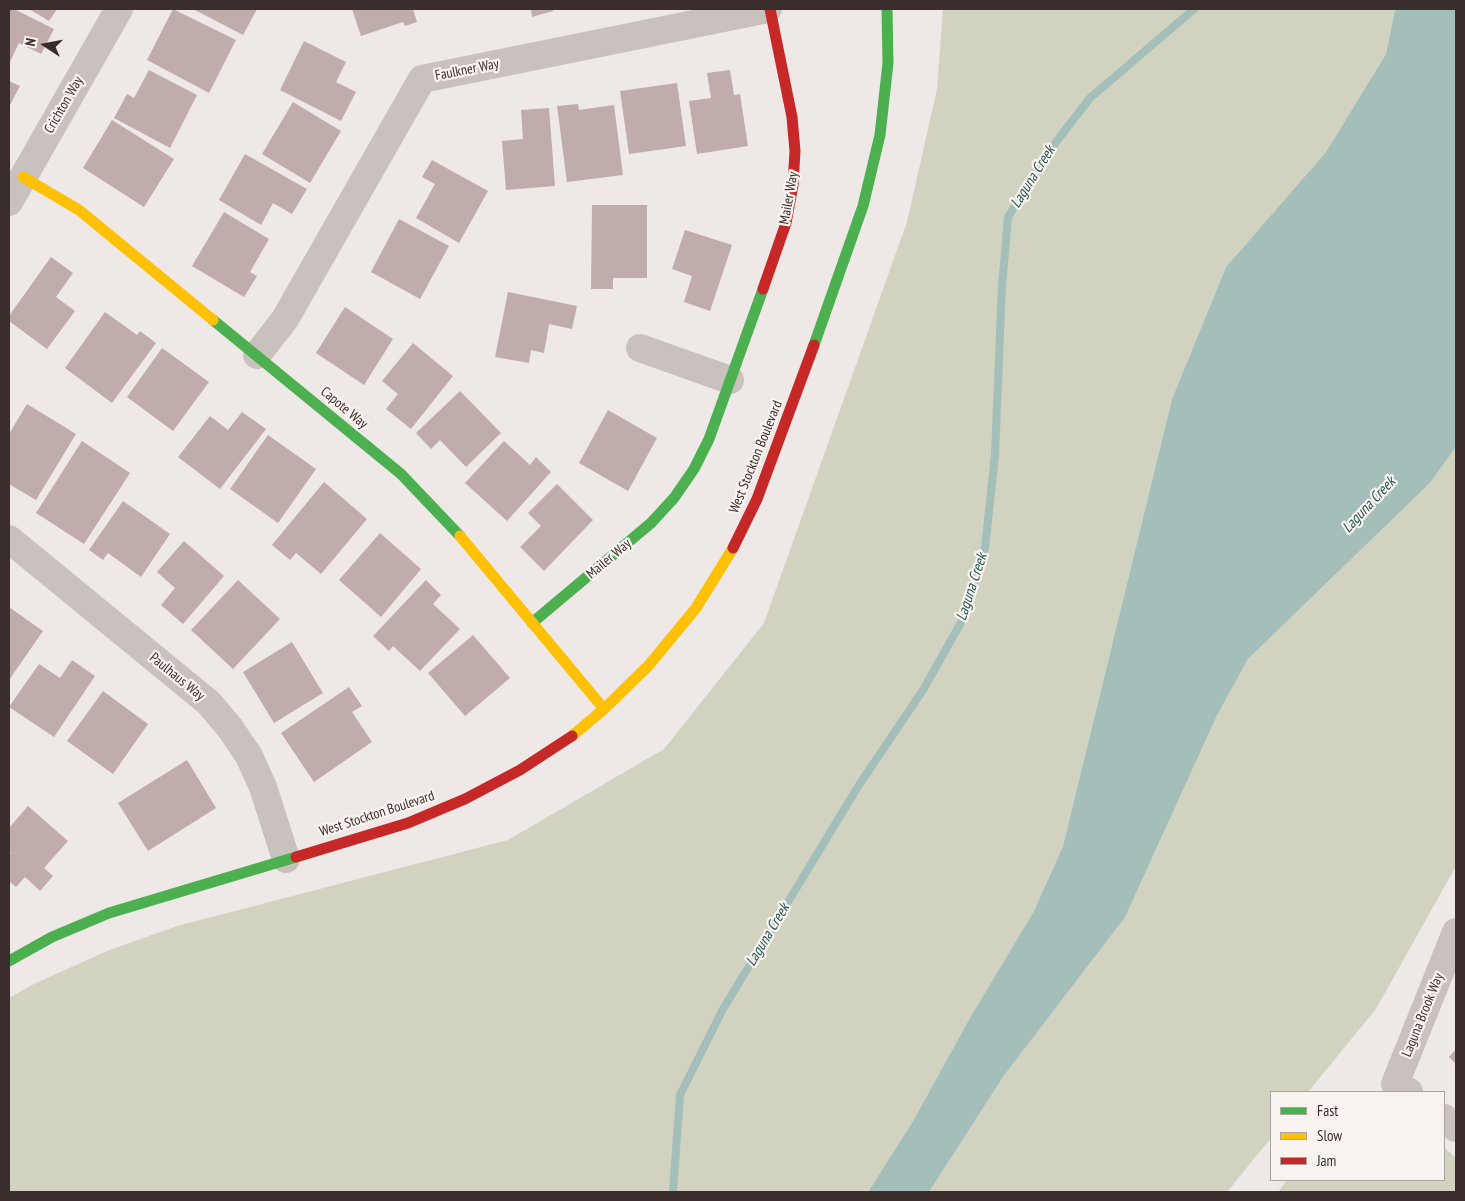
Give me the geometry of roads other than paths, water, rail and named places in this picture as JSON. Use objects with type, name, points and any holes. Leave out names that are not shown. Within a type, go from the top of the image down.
[{"type":"street","name":"Crichton Way","points":[[9,202],[119,9]]},
{"type":"street","name":"Faulkner Way","points":[[257,355],[285,319],[422,79],[769,9]]},
{"type":"street","name":"Mailer Way","points":[[532,624],[651,524],[674,498],[694,469],[708,439],[786,223],[793,185],[795,151],[792,116],[769,9]]},
{"type":"street","name":"West Stockton Boulevard","points":[[9,962],[52,938],[109,913],[408,823],[465,800],[520,770],[572,734],[604,709],[650,665],[696,608],[729,555],[758,499],[863,206],[880,135],[888,63],[888,9]]},
{"type":"street","name":"Capote Way","points":[[23,177],[79,210],[401,474],[441,514],[604,709]]},
{"type":"street","points":[[640,348],[730,380]]},
{"type":"street","name":"Paulhaus Way","points":[[9,539],[214,710],[230,728],[249,756],[263,787],[286,859]]},
{"type":"street","name":"Laguna Brook Way","points":[[1407,1091],[1396,1084],[1456,932]]},
{"type":"street","points":[[1445,1119],[1456,1128]]},
{"type":"water","points":[[1395,9],[1456,9],[1456,447],[1430,483],[1248,659],[1217,715],[1125,917],[1005,1074],[929,1192],[868,1192],[913,1121],[971,1016],[1034,911],[1063,846],[1172,399],[1226,267],[1326,152],[1386,54]]},
{"type":"waterway","name":"Laguna Creek","points":[[673,1192],[680,1095],[723,1009],[859,785],[923,690],[963,619],[985,548],[995,455],[1002,286],[1008,217],[1049,151],[1090,98],[1194,9]]}]
